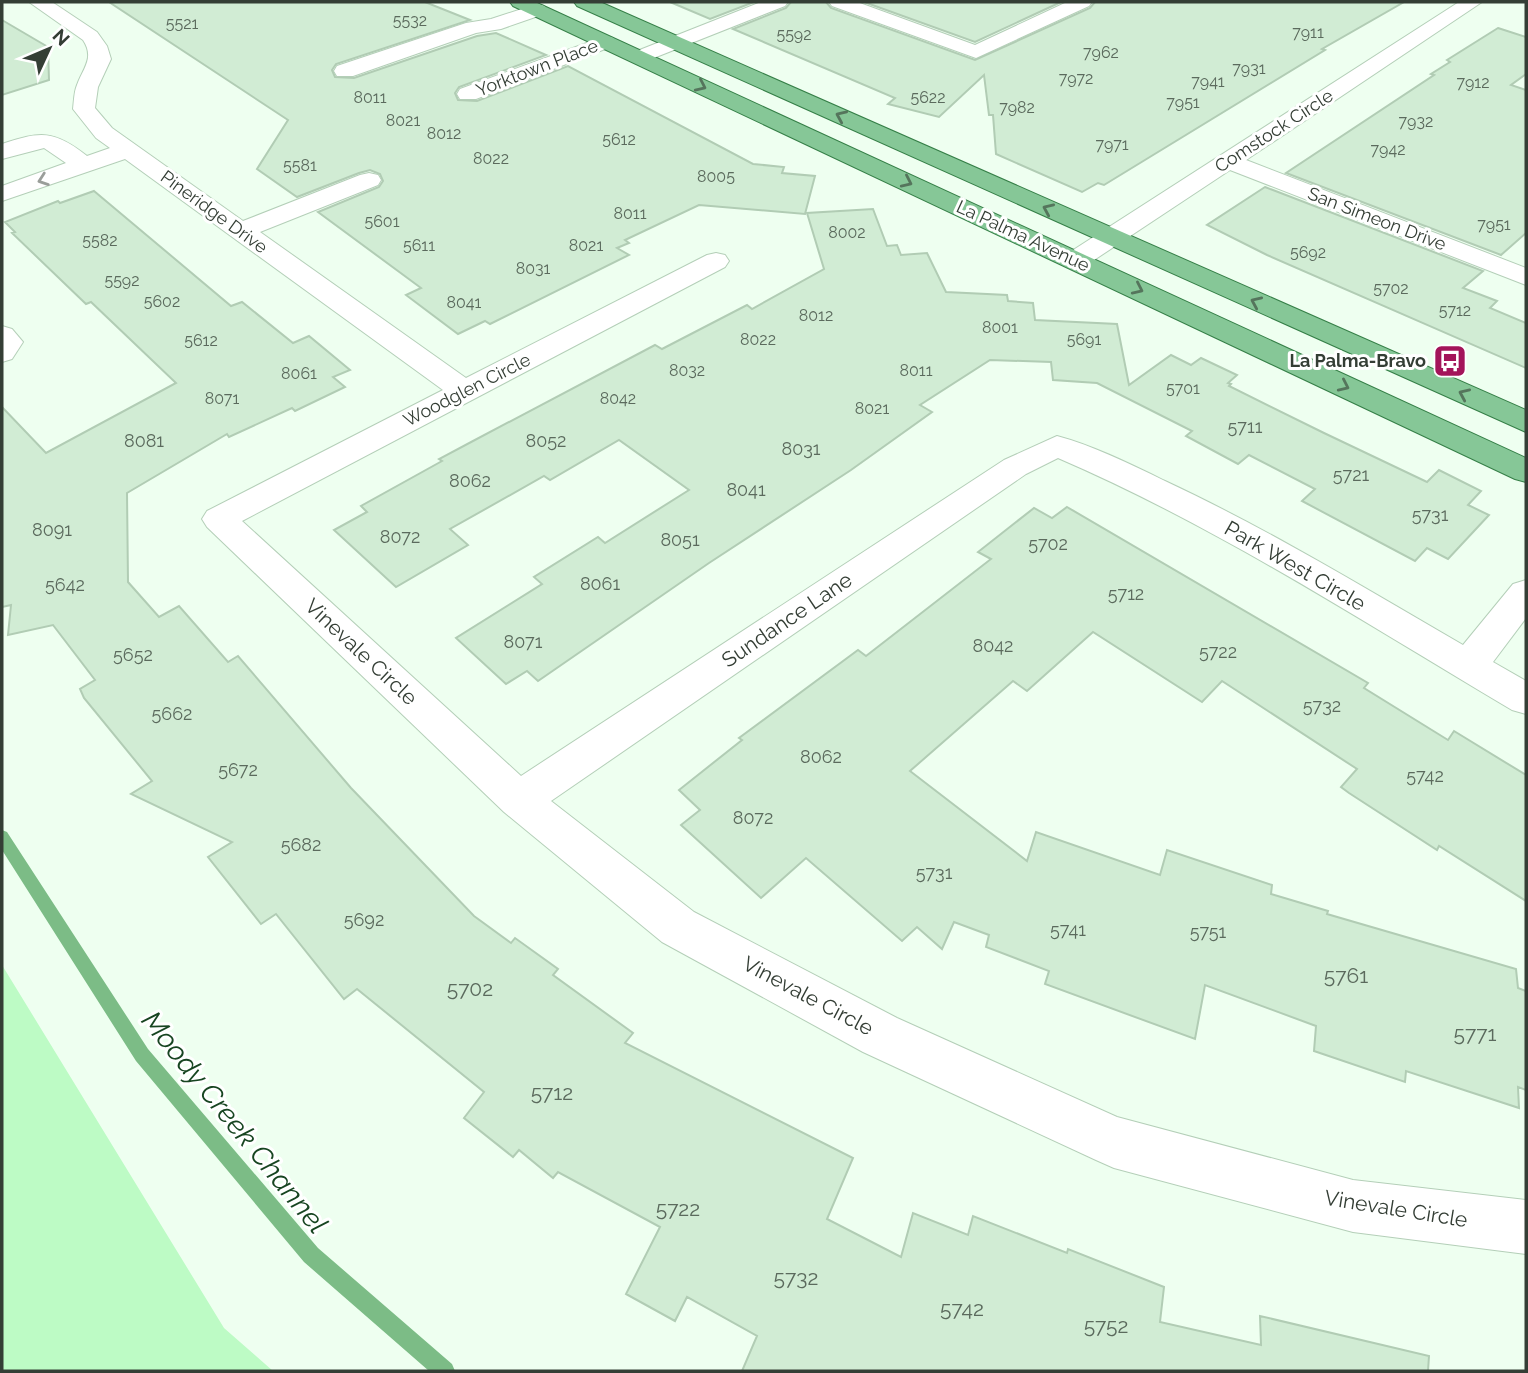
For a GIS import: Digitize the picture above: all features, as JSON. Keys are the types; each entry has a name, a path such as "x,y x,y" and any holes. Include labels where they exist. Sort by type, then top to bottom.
{"main road":[{"name":"La Palma Avenue","path":"584,2 1526,422"},
{"name":"La Palma Avenue","path":"528,6 1526,471"}],"street":[{"name":"Pineridge Drive","path":"39,2 90,36 97,46 100,59 87,87 84,109 104,133 464,391"},
{"path":"639,57 778,2"},
{"path":"839,2 976,52 1082,2"},
{"name":"Comstock Circle","path":"1076,260 1472,2"},
{"path":"345,71 473,27 494,25 528,6"},
{"name":"Yorktown Place","path":"468,94 606,42"},
{"path":"2,152 46,139 53,141 83,166"},
{"path":"2,194 128,150"},
{"name":"San Simeon Drive","path":"1228,161 1526,277"},
{"path":"240,231 369,180"},
{"name":"Woodglen Circle","path":"219,519 716,261"},
{"path":"2,335 9,342 2,353"},
{"name":"Park West Circle","path":"1057,446 1106,465 1185,502 1526,699"},
{"name":"Sundance Lane","path":"519,800 1015,467 1057,446"},
{"name":"Vinevale Circle","path":"219,519 519,800 678,927 880,1035 1114,1142 1353,1206 1526,1227"},
{"path":"1468,666 1526,593"}],"green space":[{"path":"2,965 224,1328 273,1371 2,1371"}],"building":[{"path":"109,2 425,2 470,20 336,64 332,70 335,77 354,78 477,36 496,33 546,55 459,87 455,93 458,100 477,101 568,66 753,164 784,167 782,173 815,176 805,214 699,205 625,240 629,243 617,248 629,255 490,324 485,321 458,334 406,295 421,288 318,212 379,187 383,181 380,174 370,170 359,173 297,197 257,169 288,120"},
{"path":"670,2 754,2 710,19"},
{"path":"791,2 826,2 831,8 975,60 1090,8 1095,2 1404,2 1322,49 1325,50 1104,185 1098,183 1082,192 996,154 993,115 989,115 984,75 939,117 888,104 895,98 733,29 786,8"},
{"path":"864,2 1061,2 975,42"},
{"path":"2,20 48,47 49,80 2,95"},
{"path":"1498,28 1526,37 1526,74 1511,85 1526,90 1526,233 1501,255 1286,173 1434,75 1431,74 1450,62 1447,60"},
{"path":"1265,187 1483,271 1463,288 1497,301 1490,308 1526,323 1526,368 1267,255 1207,225"},
{"path":"94,191 231,306 242,302 293,343 309,336 350,370 333,377 345,387 295,411 292,408 229,437 227,434 127,493 128,582 159,617 179,606 228,662 238,656 351,788 474,916 511,943 515,938 558,969 553,975 633,1033 625,1043 853,1158 827,1219 901,1257 913,1213 968,1235 973,1216 1067,1253 1068,1249 1164,1287 1160,1322 1261,1345 1260,1316 1429,1356 1428,1371 742,1371 757,1336 687,1297 675,1321 626,1294 660,1227 558,1172 553,1178 519,1150 513,1157 464,1118 484,1092 357,989 344,999 276,914 261,924 208,857 232,842 131,794 152,781 84,698 80,689 95,680 53,625 8,635 11,605 2,607 2,407 46,453 176,383 91,302 86,304 12,233 15,232 5,222 58,201 60,203"},
{"path":"873,209 887,246 897,245 901,255 927,253 946,292 1007,295 1008,301 1033,303 1035,320 1117,324 1129,385 1171,355 1191,365 1201,358 1237,375 1228,383 1231,384 1229,386 1427,482 1439,470 1481,491 1468,505 1489,515 1448,559 1427,548 1415,561 1302,501 1315,489 1249,455 1238,464 1186,436 1192,431 1097,383 1053,380 1051,362 990,360 920,405 932,412 851,470 709,563 538,681 527,671 506,684 456,638 542,584 534,577 598,537 605,543 689,490 619,440 550,480 544,476 450,529 468,545 396,587 334,530 367,512 361,506 442,461 439,459 655,345 662,349 747,305 752,309 824,269 807,213"},
{"path":"1067,507 1368,683 1364,688 1448,740 1454,731 1526,775 1526,901 1439,846 1437,850 1349,793 1341,787 1357,769 1222,681 1202,702 1093,632 1027,691 1013,681 910,771 1027,861 1036,832 1160,875 1167,850 1272,885 1271,894 1328,911 1327,914 1516,969 1518,988 1526,991 1526,1090 1518,1087 1519,1108 1406,1071 1405,1082 1314,1051 1316,1026 1205,985 1195,1039 1045,984 1049,971 986,947 989,935 954,922 942,949 917,927 902,941 806,858 761,898 681,825 700,810 679,790 742,740 739,738 858,650 866,656 991,559 978,552 1034,508 1052,518"}],"waterway":[{"name":"Moody Creek Channel","path":"2,837 142,1055 311,1255 445,1371"}],"place":[{"name":"La Palma-Bravo","path":"1450,361"}]}
